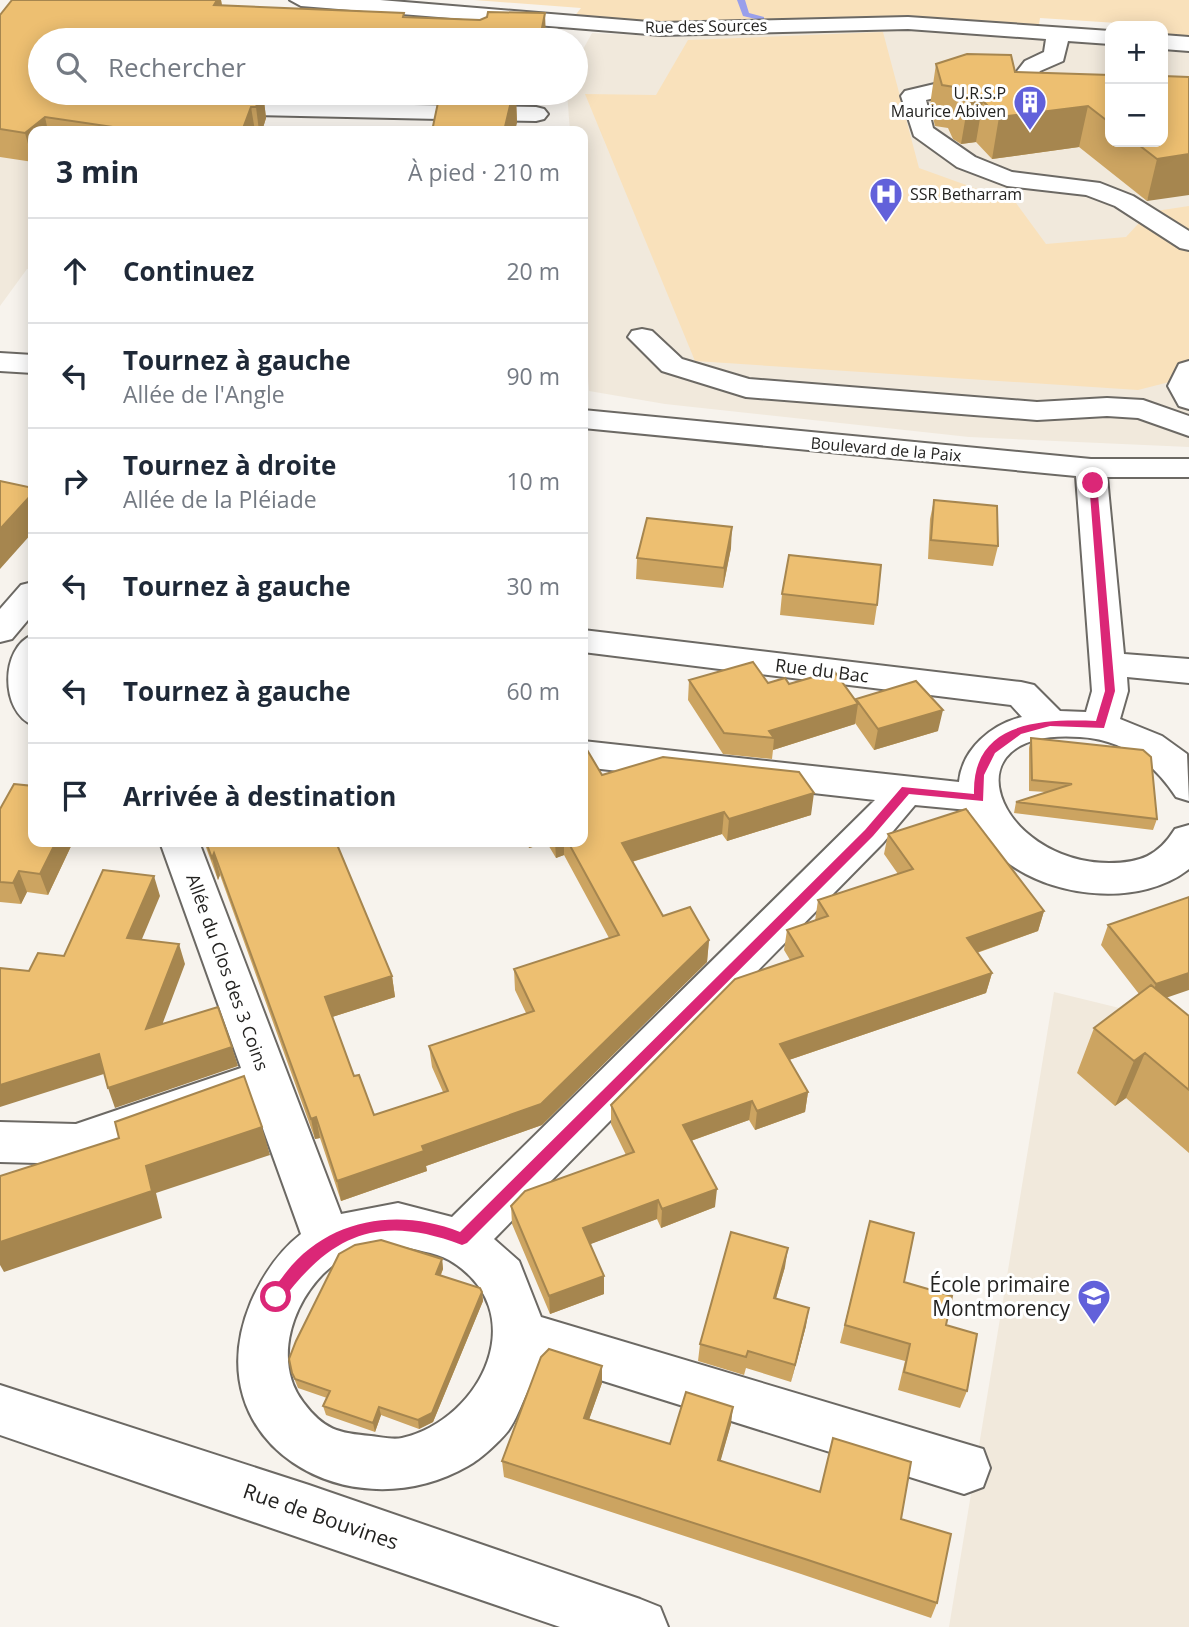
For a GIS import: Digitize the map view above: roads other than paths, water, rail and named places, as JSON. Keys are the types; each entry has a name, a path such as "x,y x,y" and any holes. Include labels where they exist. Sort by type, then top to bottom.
{"street":[{"name":"Rue des Sources","path":"302,0 661,29 908,23 1062,50 1105,38"},
{"path":"1168,42 1189,44"},
{"path":"1019,86 1025,70 1062,50"},
{"path":"1042,100 1030,99 1019,86 960,85 913,96 922,131 966,162 1007,178 1091,188 1124,201 1189,242"},
{"path":"209,109 342,121 537,114"},
{"path":"642,337 672,365 746,388 1037,411 1107,407 1143,409 1189,427"},
{"path":"0,362 28,364"},
{"path":"1189,370 1183,386 1189,400"},
{"name":"Boulevard de la Paix","path":"588,419 1091,468 1189,468"},
{"path":"1091,468 1110,691 1101,725"},
{"path":"0,631 28,599"},
{"name":"Rue du Bac","path":"588,642 1021,694 1050,723"},
{"path":"28,652 17,672 15,688 28,708"},
{"path":"1108,664 1189,671"},
{"path":"1187,848 1164,867 1140,876 1092,878 1041,864 1001,835 979,798 979,775 990,750 1018,731 1050,723 1101,725 1153,746 1185,776 1189,787"},
{"path":"588,755 979,798"},
{"path":"462,1239 869,833 906,790"},
{"name":"Allée du Clos des 3 Coins","path":"0,1142 76,1144 267,1078 182,847"},
{"path":"267,1078 328,1242"},
{"path":"398,1223 431,1227 462,1239 489,1259 509,1287 519,1320 518,1356 505,1392 483,1424 451,1448 413,1464 373,1467 334,1459 300,1439 276,1409 263,1373 263,1334 276,1297 299,1266 328,1242 364,1228 398,1223"},
{"path":"518,1356 544,1339 964,1468"},
{"name":"Rue de Bouvines","path":"0,1409 309,1512 640,1627"},
{"path":"309,1512 334,1459"}],"waterway":[{"path":"741,0 746,14 761,19"}],"place":[{"name":"U.R.S.P Maurice Abiven","path":"1030,132"},
{"name":"SSR Betharram","path":"886,224"},
{"name":"École primaire Montmorency","path":"1094,1326"}]}
